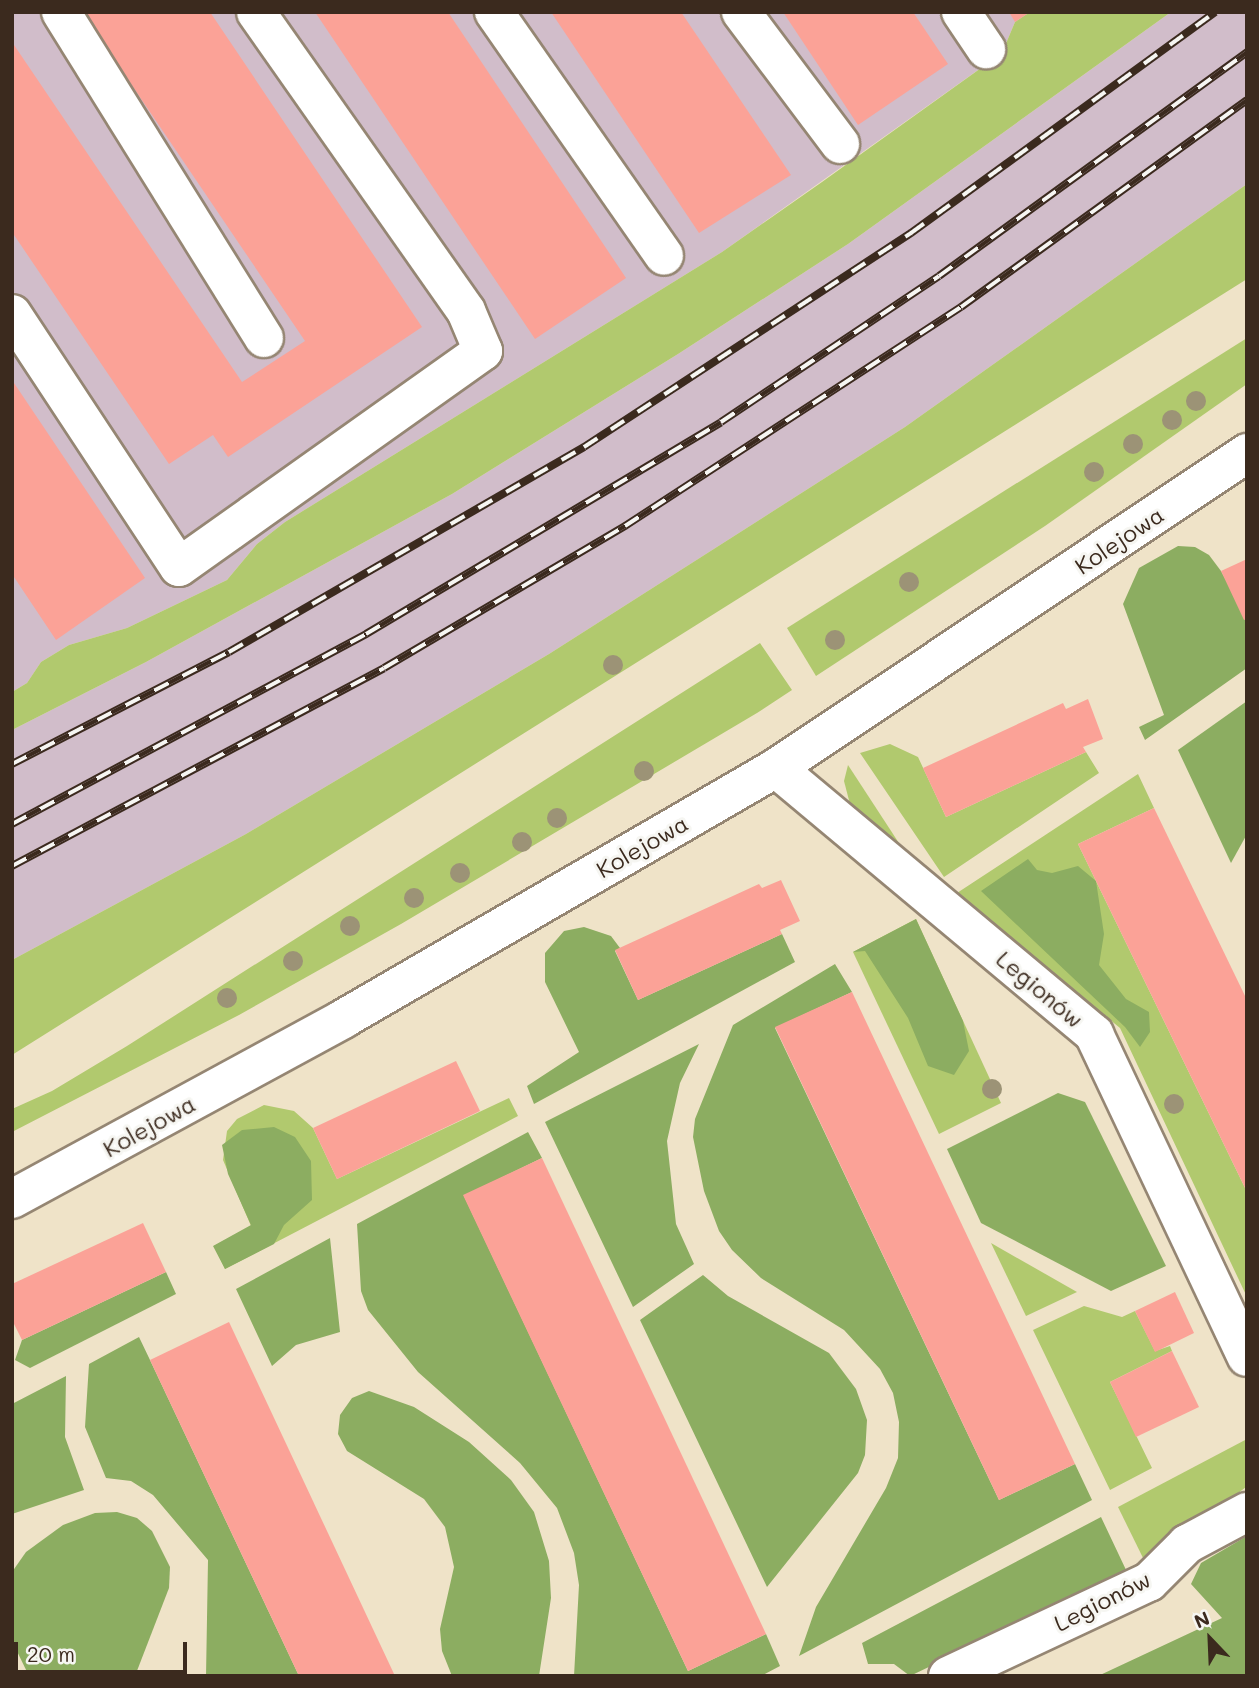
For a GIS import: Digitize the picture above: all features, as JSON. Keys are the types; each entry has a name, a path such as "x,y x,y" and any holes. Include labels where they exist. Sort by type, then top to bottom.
{"street":[{"path":"61,12 264,338"},
{"path":"12,314 179,567 483,351 466,311 256,12"},
{"path":"494,12 664,256"},
{"path":"741,12 840,144"},
{"path":"961,12 986,49"},
{"name":"Kolejowa","path":"12,1199 343,1020 776,768 1247,453"},
{"name":"Legionów","path":"776,768 1094,1034 1247,1357"},
{"name":"Legionów","path":"948,1676 1149,1582 1187,1544 1247,1511"}],"shaded area":[{"path":"12,12 1030,12 1015,22 1002,53 722,252 285,522 257,544 227,580 127,628 69,645 41,662 27,683 12,692"},
{"path":"1171,12 1247,12 1247,184 905,427 549,654 246,834 12,960 12,730 146,662 452,494 678,354 848,244"}],"green space":[{"path":"1030,12 1171,12 848,244 678,354 452,494 146,662 12,730 12,692 27,683 41,662 69,645 127,628 227,580 257,544 285,522 722,252 822,182 1002,53 1015,22"},
{"path":"1247,184 1247,279 12,1055 12,960 246,834 549,654 905,427"},
{"path":"1247,338 1247,384 1045,526 816,676 787,628"},
{"path":"1178,546 1195,547 1209,555 1221,571 1247,619 1247,668 1145,740 1139,727 1164,715 1123,604 1139,568"},
{"path":"760,643 792,690 757,713 401,924 239,1015 12,1132 12,1109 52,1091 127,1046"},
{"path":"1247,701 1247,834 1231,863 1178,750"},
{"path":"890,744 918,757 946,817 1086,752 1099,773 944,877 860,753"},
{"path":"848,765 925,883 851,808 844,781"},
{"path":"1138,774 1154,808 1078,844 1247,1192 1247,1297 1120,1028 957,893"},
{"path":"1028,859 1037,870 1052,873 1078,866 1096,881 1104,934 1099,965 1126,999 1149,1012 1150,1032 1140,1047 1125,1027 981,891"},
{"path":"916,919 1001,1103 939,1134 853,952"},
{"path":"916,919 963,1021 969,1051 954,1075 928,1066 908,1018 865,951 853,952"},
{"path":"584,927 611,936 620,948 615,951 638,1000 782,934 795,962 534,1104 527,1086 579,1052 545,982 545,953 564,931"},
{"path":"835,964 852,992 775,1028 999,1500 1075,1464 1092,1500 799,1656 816,1607 886,1488 898,1458 899,1422 893,1393 880,1369 844,1330 761,1278 732,1250 719,1231 704,1191 693,1137 695,1119 733,1025"},
{"path":"699,1044 680,1083 667,1141 676,1224 694,1264 633,1307 545,1122"},
{"path":"1058,1093 1085,1102 1166,1266 1111,1291 981,1223 947,1149"},
{"path":"509,1098 518,1116 225,1269 214,1246 251,1226 223,1160 227,1131 237,1119 264,1105 294,1111 313,1128 337,1179"},
{"path":"274,1127 295,1137 311,1161 312,1200 284,1225 274,1244 225,1269 213,1246 251,1225 228,1174 222,1145 242,1130"},
{"path":"528,1132 542,1158 464,1196 688,1671 766,1634 780,1666 761,1676 574,1676 579,1585 574,1553 557,1508 520,1463 418,1372 368,1310 361,1291 357,1224"},
{"path":"330,1238 340,1332 296,1345 272,1366 236,1289"},
{"path":"991,1243 1077,1292 1026,1316"},
{"path":"166,1272 176,1294 30,1368 15,1360 22,1340"},
{"path":"703,1275 728,1296 829,1353 856,1389 867,1420 865,1455 858,1473 767,1587 640,1320"},
{"path":"1084,1306 1122,1317 1135,1311 1155,1351 1170,1346 1172,1351 1110,1382 1152,1468 1110,1490 1033,1330"},
{"path":"139,1337 299,1676 206,1676 208,1560 153,1495 131,1481 106,1478 85,1427 89,1364"},
{"path":"66,1376 65,1437 84,1490 12,1514 12,1404"},
{"path":"369,1391 414,1407 469,1442 511,1480 534,1512 549,1561 551,1598 539,1676 452,1676 442,1651 440,1629 454,1567 445,1527 424,1499 347,1451 338,1434 340,1415 352,1398"},
{"path":"1247,1439 1246,1487 1146,1564 1118,1507"},
{"path":"117,1512 137,1518 152,1531 170,1567 169,1588 135,1676 29,1676 12,1641 12,1572 26,1552 63,1525 95,1513"},
{"path":"1101,1517 1127,1572 910,1676 894,1664 868,1664 862,1643"},
{"path":"1247,1536 1247,1676 1098,1676 1222,1618 1191,1584 1201,1563"}],"building":[{"path":"91,12 210,12 422,327 228,457 213,435 169,464 12,232 12,42 242,382 305,341 85,16"},
{"path":"315,12 448,12 626,278 535,339"},
{"path":"551,12 681,12 791,175 699,233"},
{"path":"783,12 913,12 948,64 858,125"},
{"path":"1009,12 1030,12 1015,22"},
{"path":"12,380 145,578 56,640 12,574"},
{"path":"1247,559 1247,619 1244,620 1221,571"},
{"path":"1088,699 1103,739 1083,747 1086,752 946,817 923,768 1063,703 1066,709"},
{"path":"1154,808 1247,1000 1247,1192 1078,844"},
{"path":"781,880 800,921 780,930 782,934 638,1000 615,950 759,884 762,888"},
{"path":"852,992 1075,1464 999,1500 775,1027"},
{"path":"456,1061 480,1111 337,1179 313,1128"},
{"path":"542,1158 766,1634 688,1671 463,1195"},
{"path":"143,1223 166,1272 22,1340 12,1320 12,1284"},
{"path":"1175,1292 1194,1333 1155,1352 1135,1311"},
{"path":"229,1322 395,1676 299,1676 150,1360"},
{"path":"1172,1351 1199,1407 1136,1437 1110,1382"}],"railway":[{"path":"12,764 229,652 584,447 911,233 1215,12"},
{"path":"12,824 366,634 721,422 939,276 1247,52"},
{"path":"12,866 384,668 625,526 961,307 1247,100"}]}
